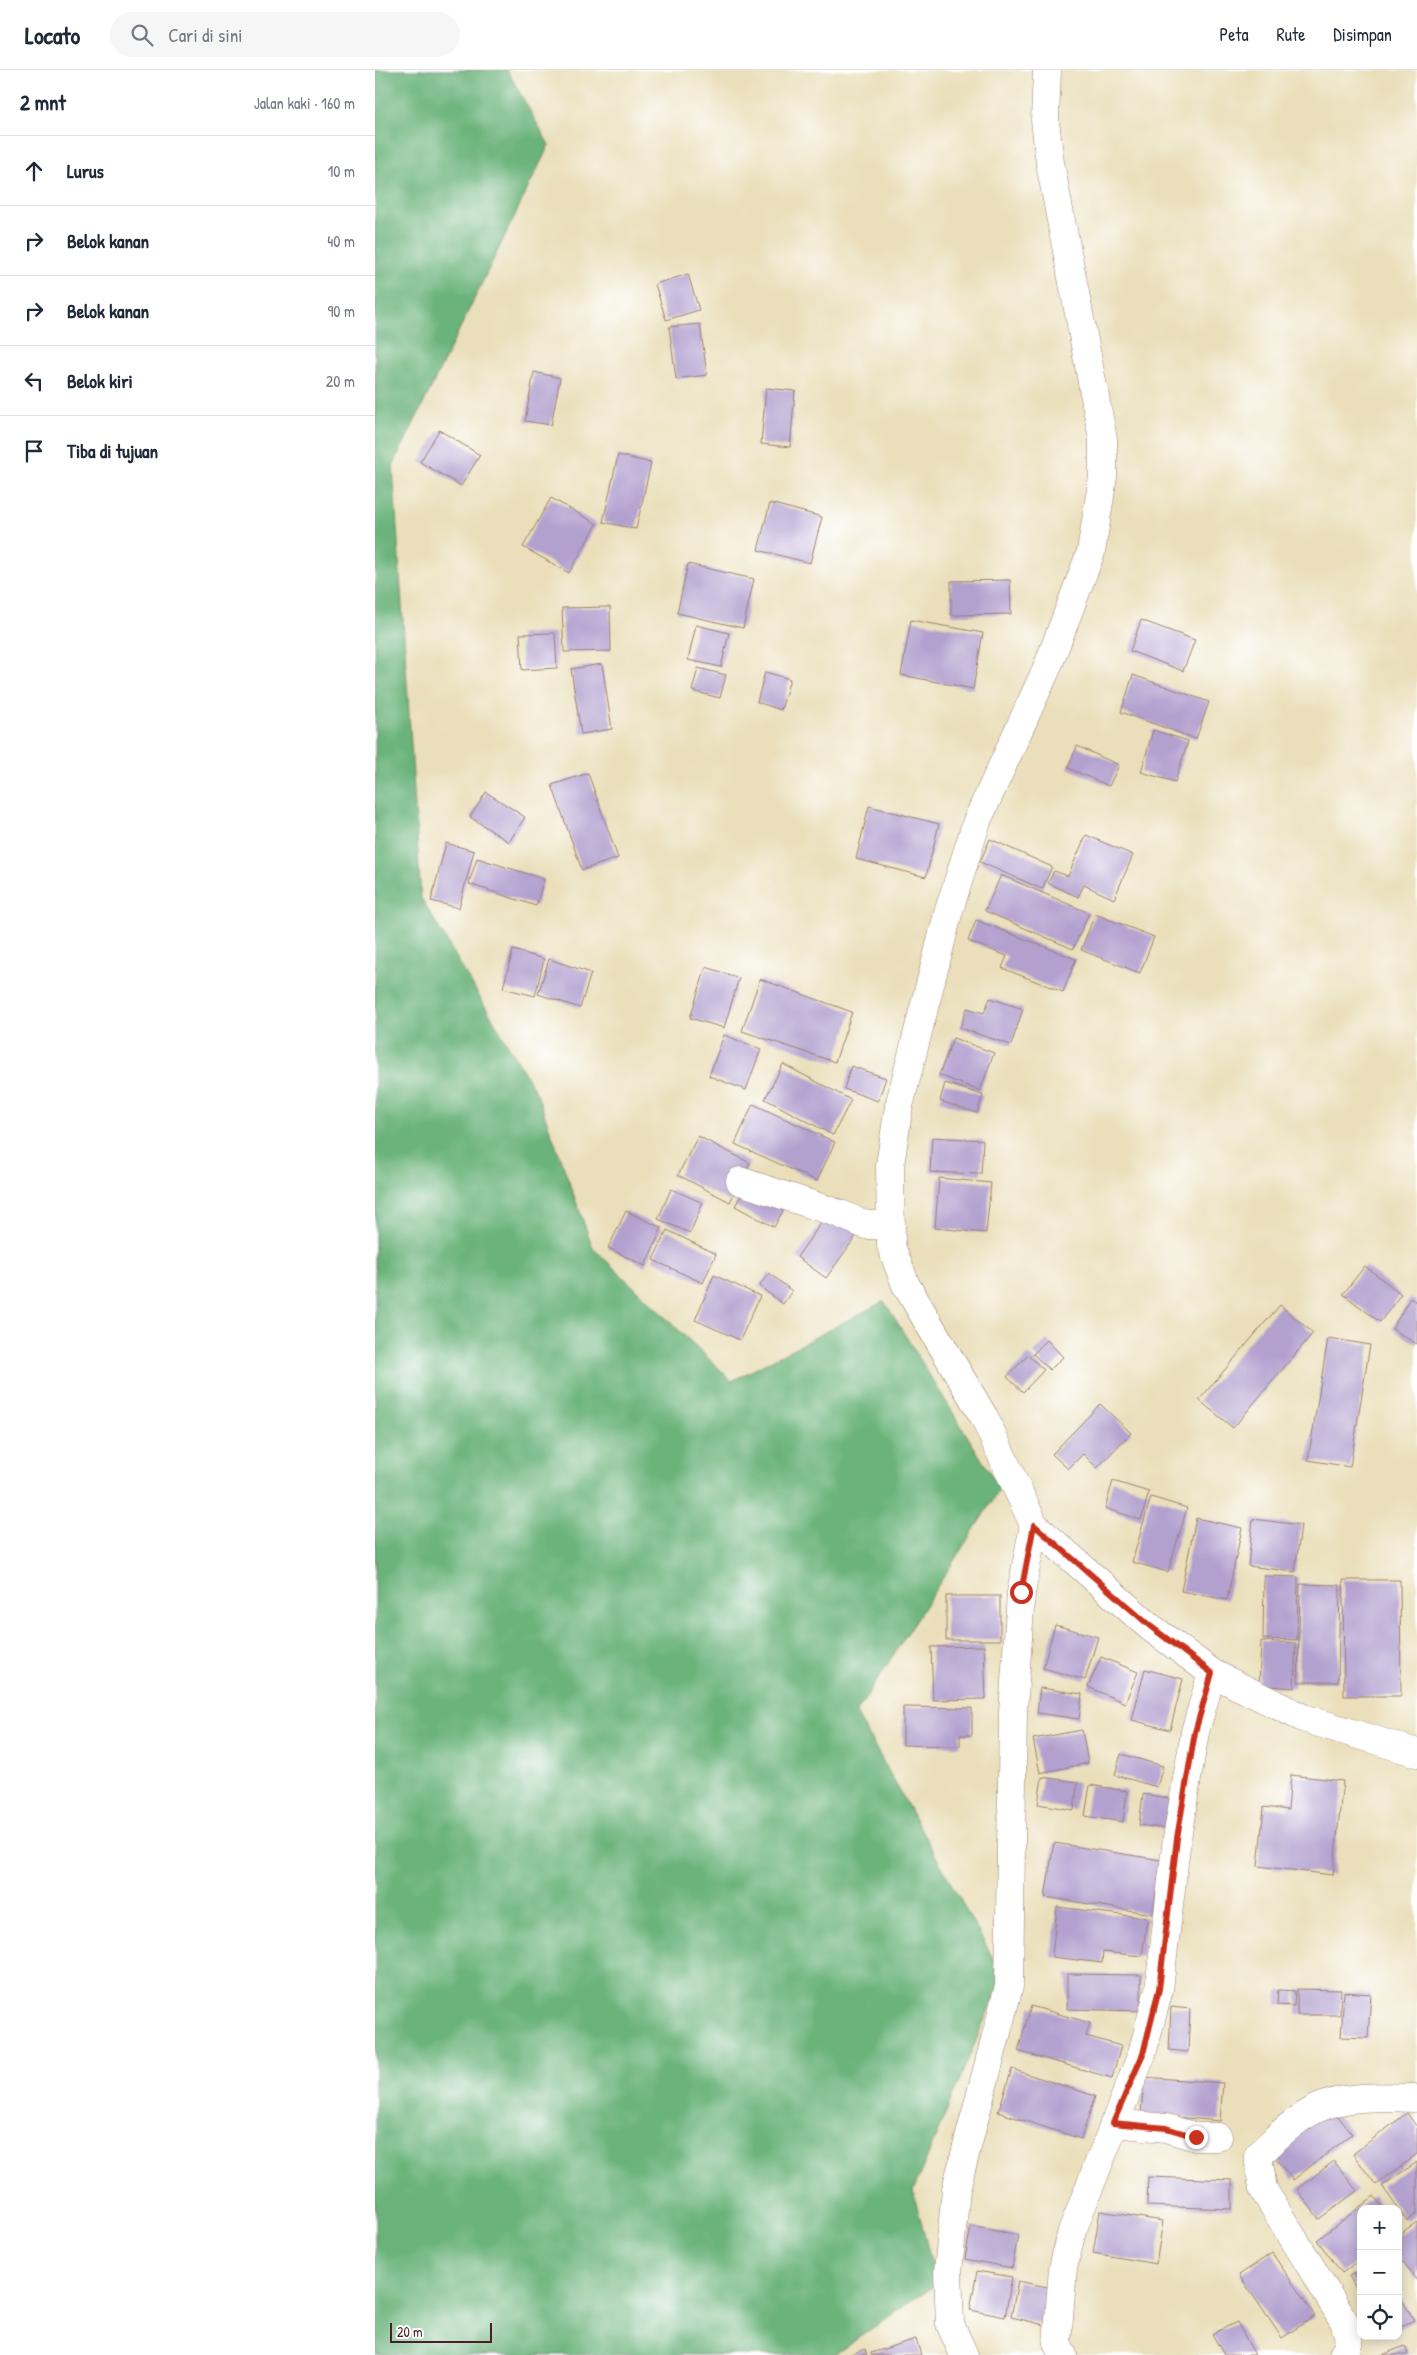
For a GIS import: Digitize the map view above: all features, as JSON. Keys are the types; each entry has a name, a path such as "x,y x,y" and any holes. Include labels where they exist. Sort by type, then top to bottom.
{"street":[{"path":"1047,70 1045,120 1050,164 1103,439 1103,477 1091,552 1047,668 977,821 949,910 899,1106 890,1166 891,1246 905,1285 984,1418 1034,1525 1150,1626 1212,1673 1303,1718 1417,1753"},
{"path":"741,1180 840,1214 866,1225 891,1225"},
{"path":"964,2355 950,2324 949,2263 955,2189 1009,1986 1013,1712 1021,1592 1034,1525"},
{"path":"1063,2355 1057,2343 1063,2268 1072,2231 1113,2123 1143,2054 1159,1989 1177,1838 1195,1732 1212,1673"},
{"path":"1343,2355 1348,2347 1349,2337 1344,2321 1263,2189 1258,2156 1282,2131 1310,2112 1341,2099 1416,2093"},
{"path":"1113,2123 1166,2128 1196,2137 1218,2137"}],"green space":[{"path":"375,70 507,70 549,145 393,466 421,898 537,1094 593,1248 732,1381 884,1301 1000,1489 856,1713 1003,1976 913,2191 937,2283 834,2355 375,2355"}],"building":[{"path":"688,274 699,310 666,320 655,284"},
{"path":"700,324 707,375 676,379 669,327"},
{"path":"534,372 560,378 551,425 525,421"},
{"path":"766,388 795,391 790,447 761,444"},
{"path":"439,430 480,455 461,486 420,462"},
{"path":"618,455 651,463 636,529 603,522"},
{"path":"551,498 597,524 569,573 523,547"},
{"path":"770,503 822,517 810,563 758,550"},
{"path":"688,564 754,579 743,628 677,613"},
{"path":"1010,580 1011,614 951,615 951,581"},
{"path":"610,607 611,651 564,652 562,608"},
{"path":"911,620 983,633 973,689 901,675"},
{"path":"1141,620 1195,640 1183,671 1130,651"},
{"path":"696,625 729,633 721,667 688,660"},
{"path":"555,633 557,668 522,670 520,634"},
{"path":"602,664 612,729 581,734 571,669"},
{"path":"698,668 726,675 720,698 692,691"},
{"path":"765,672 790,679 781,710 757,702"},
{"path":"1133,675 1209,702 1196,739 1121,712"},
{"path":"1153,730 1188,741 1175,782 1141,772"},
{"path":"1077,746 1119,765 1109,786 1068,768"},
{"path":"588,773 618,858 582,870 552,785"},
{"path":"486,792 525,817 509,842 470,817"},
{"path":"869,806 939,824 926,877 856,859"},
{"path":"1086,835 1133,855 1114,899 1084,885 1078,897 1048,883 1054,871 1068,876"},
{"path":"990,839 1052,867 1042,889 980,862"},
{"path":"446,843 474,851 459,908 431,901"},
{"path":"477,858 544,879 536,906 469,884"},
{"path":"1001,875 1089,913 1073,949 985,911"},
{"path":"1095,914 1154,937 1140,973 1081,950"},
{"path":"976,920 1076,959 1063,992 1002,968 1007,956 968,941"},
{"path":"513,950 544,959 535,996 503,988"},
{"path":"549,959 591,973 580,1008 538,994"},
{"path":"706,967 739,978 724,1028 690,1018"},
{"path":"760,979 852,1012 835,1062 742,1031"},
{"path":"990,998 1023,1009 1011,1045 960,1028 967,1008 984,1013"},
{"path":"724,1035 761,1049 746,1090 709,1076"},
{"path":"953,1038 994,1053 980,1091 939,1075"},
{"path":"783,1064 851,1100 833,1135 765,1099"},
{"path":"851,1066 886,1078 878,1101 844,1089"},
{"path":"945,1083 983,1095 977,1113 940,1101"},
{"path":"753,1104 835,1142 817,1181 735,1144"},
{"path":"698,1136 750,1163 730,1202 678,1175"},
{"path":"932,1137 983,1140 981,1174 930,1172"},
{"path":"752,1175 791,1196 774,1227 735,1206"},
{"path":"939,1178 991,1183 986,1233 935,1228"},
{"path":"671,1189 703,1203 690,1233 658,1219"},
{"path":"838,1199 867,1221 826,1278 797,1257"},
{"path":"626,1211 662,1228 645,1266 608,1248"},
{"path":"667,1230 716,1254 703,1283 653,1260"},
{"path":"1365,1266 1401,1294 1380,1322 1343,1294"},
{"path":"769,1273 792,1291 783,1304 759,1286"},
{"path":"714,1275 760,1296 740,1340 695,1320"},
{"path":"1410,1298 1417,1302 1417,1344 1392,1329"},
{"path":"1280,1305 1313,1333 1233,1428 1199,1400"},
{"path":"1328,1338 1370,1345 1350,1467 1308,1460"},
{"path":"1047,1340 1063,1357 1050,1370 1033,1354"},
{"path":"1028,1355 1044,1370 1023,1392 1007,1377"},
{"path":"1100,1404 1131,1433 1097,1468 1083,1454 1068,1469 1052,1454"},
{"path":"1113,1481 1149,1492 1141,1520 1105,1508"},
{"path":"1151,1497 1187,1508 1168,1572 1132,1562"},
{"path":"1196,1518 1242,1528 1227,1600 1181,1591"},
{"path":"1253,1519 1301,1525 1295,1572 1248,1566"},
{"path":"1264,1576 1298,1577 1297,1640 1263,1639"},
{"path":"1343,1580 1400,1580 1401,1696 1344,1696"},
{"path":"1300,1584 1340,1585 1338,1682 1298,1682"},
{"path":"946,1596 1000,1596 1000,1640 946,1640"},
{"path":"1055,1625 1098,1637 1085,1680 1043,1668"},
{"path":"1261,1641 1296,1643 1294,1688 1259,1685"},
{"path":"984,1646 986,1699 933,1700 931,1647"},
{"path":"1101,1657 1138,1672 1125,1703 1088,1687"},
{"path":"1145,1669 1183,1679 1170,1730 1132,1720"},
{"path":"1040,1688 1082,1694 1079,1719 1037,1713"},
{"path":"903,1707 972,1708 972,1735 960,1735 960,1746 903,1745"},
{"path":"1082,1730 1088,1763 1040,1773 1033,1739"},
{"path":"1121,1754 1163,1766 1157,1787 1115,1775"},
{"path":"1291,1775 1343,1781 1333,1875 1258,1866 1264,1807 1288,1810"},
{"path":"1042,1777 1078,1782 1074,1810 1038,1804"},
{"path":"1090,1785 1127,1791 1123,1822 1085,1816"},
{"path":"1143,1794 1173,1799 1168,1829 1139,1825"},
{"path":"1054,1843 1161,1860 1153,1914 1045,1897"},
{"path":"1057,1907 1147,1918 1142,1956 1103,1952 1102,1963 1052,1957"},
{"path":"1067,1974 1141,1975 1141,2011 1067,2009"},
{"path":"1297,1989 1341,1990 1340,2015 1297,2015"},
{"path":"1278,1990 1295,1991 1294,2006 1277,2005"},
{"path":"1344,1992 1371,1994 1368,2038 1341,2037"},
{"path":"1031,2006 1090,2023 1086,2036 1121,2046 1112,2078 1018,2051"},
{"path":"1171,2007 1190,2009 1188,2052 1169,2050"},
{"path":"1012,2069 1095,2096 1081,2139 998,2112"},
{"path":"1144,2077 1223,2083 1220,2121 1141,2114"},
{"path":"1331,2107 1352,2134 1293,2180 1272,2154"},
{"path":"1407,2113 1417,2127 1417,2154 1376,2185 1353,2154"},
{"path":"1334,2161 1357,2191 1319,2219 1297,2189"},
{"path":"1417,2162 1417,2214 1407,2221 1402,2214 1402,2205 1396,2205 1382,2186"},
{"path":"1148,2177 1232,2180 1232,2209 1147,2206"},
{"path":"1374,2196 1381,2205 1362,2205"},
{"path":"1357,2209 1357,2262 1342,2273 1317,2240"},
{"path":"1100,2211 1163,2221 1156,2264 1093,2253"},
{"path":"1417,2222 1417,2281 1402,2260 1402,2232"},
{"path":"971,2226 1018,2235 1012,2268 965,2259"},
{"path":"1272,2253 1315,2316 1282,2338 1239,2275"},
{"path":"977,2271 1012,2277 1005,2317 970,2310"},
{"path":"1357,2272 1357,2290 1349,2276"},
{"path":"1018,2281 1057,2289 1049,2326 1011,2317"},
{"path":"1402,2300 1414,2320 1402,2327"},
{"path":"1237,2322 1255,2355 1224,2355 1212,2334"},
{"path":"916,2339 921,2355 871,2355 871,2353"},
{"path":"1405,2346 1408,2355 1382,2355"},
{"path":"865,2349 867,2355 848,2355"}],"route":[{"path":"1021,1592 1034,1525 1150,1626 1212,1673 1195,1732 1177,1838 1159,1989 1143,2054 1113,2123 1166,2128 1196,2137"}]}
